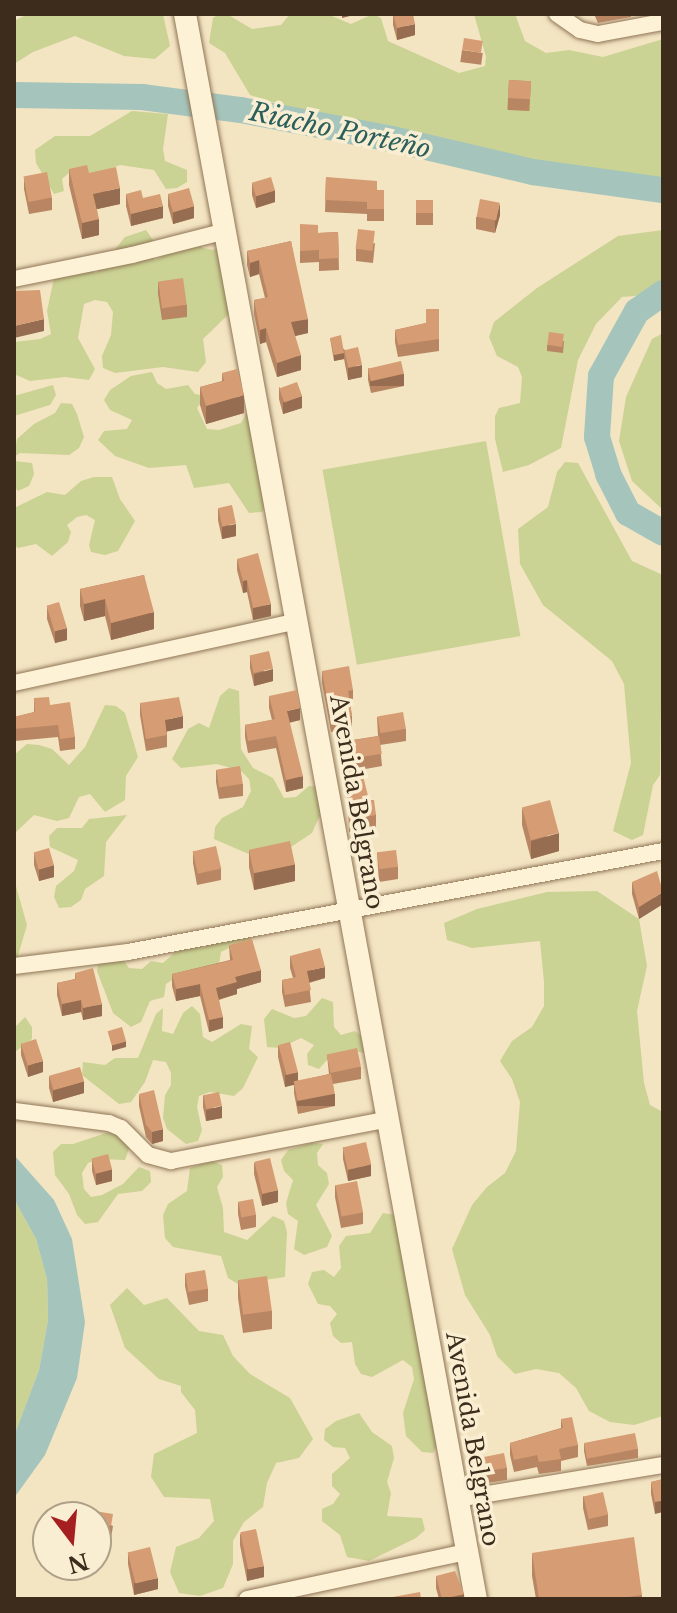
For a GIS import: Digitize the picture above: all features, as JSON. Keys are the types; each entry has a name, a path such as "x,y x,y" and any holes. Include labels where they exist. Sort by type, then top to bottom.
{"street":[{"name":"Avenida Belgrano","path":"185,14 476,1599"},
{"path":"557,14 580,30 598,34 663,22"},
{"path":"14,279 132,255 226,231"},
{"path":"14,683 298,621"},
{"path":"14,966 128,952 663,851"},
{"path":"15,1111 109,1123 128,1134 148,1155 171,1161 389,1119"},
{"path":"457,1499 663,1465"},
{"path":"247,1599 467,1552"}],"green space":[{"path":"28,14 163,14 170,46 155,59 124,56 75,36 33,52 14,64 14,21"},
{"path":"227,14 252,29 281,25 290,14 327,14 351,24 373,14 381,18 388,41 459,73 485,66 486,57 474,14 515,14 525,41 546,53 569,50 603,57 663,39 663,179 606,176 455,145 390,126 316,116 250,95 225,53 209,43 213,18"},
{"path":"132,111 168,114 163,149 165,161 187,170 187,182 177,188 166,189 154,170 120,165 110,169 103,178 70,172 62,179 64,191 54,194 36,163 35,150 55,136 90,136"},
{"path":"146,230 153,240 148,251 155,260 195,239 203,248 214,250 222,242 233,244 241,252 244,263 233,285 235,308 203,339 206,362 198,372 163,367 115,373 103,368 102,356 111,335 113,312 107,302 95,300 84,304 78,338 95,369 89,380 65,377 30,381 14,374 14,342 40,339 51,334 47,311 54,278 86,267 96,273 125,237"},
{"path":"663,230 663,285 647,295 622,297 596,324 578,360 561,448 529,465 503,472 495,439 495,416 499,408 520,403 522,377 518,367 497,356 489,337 494,322 537,288 618,236"},
{"path":"663,333 663,510 632,481 619,441 626,397 652,339"},
{"path":"152,372 157,383 166,389 188,385 195,394 206,396 197,408 207,429 219,430 241,423 252,404 269,503 262,512 249,513 229,483 194,488 186,465 149,468 115,456 98,440 104,431 127,429 132,420 110,410 104,400 110,390 131,376"},
{"path":"53,385 56,395 50,405 14,416 14,396"},
{"path":"61,403 72,404 77,414 84,437 79,448 69,455 20,453 14,457 17,439 34,424 55,413"},
{"path":"486,441 520,636 357,665 323,470"},
{"path":"14,461 32,463 34,474 29,486 18,491 14,487"},
{"path":"565,462 578,463 632,561 663,575 660,775 653,785 643,835 632,840 613,831 631,763 624,684 612,661 543,605 520,564 518,529 548,507 557,472"},
{"path":"112,477 120,499 135,521 118,551 105,555 91,552 89,545 95,520 86,515 77,517 67,525 71,532 68,542 52,556 36,544 18,548 14,545 14,508 47,492 65,495 81,481"},
{"path":"229,688 239,691 241,749 253,768 273,778 284,798 296,797 309,786 321,787 322,811 312,833 282,853 258,858 214,839 215,827 222,818 243,807 251,791 249,779 241,771 217,764 181,768 172,759 188,729 199,723 209,728 220,696"},
{"path":"105,705 116,706 125,713 138,757 126,776 125,800 105,812 90,794 79,797 69,818 57,821 34,815 14,834 14,755 27,744 39,745 52,749 69,765 85,747"},
{"path":"127,815 106,842 104,876 85,889 81,900 71,907 59,908 54,897 56,886 74,871 78,860 50,847 49,836 57,828 82,828 89,819"},
{"path":"14,879 27,925 17,959 14,958"},
{"path":"597,891 639,919 647,966 637,1011 644,1083 650,1105 663,1112 663,1416 634,1425 610,1422 589,1411 576,1388 559,1373 536,1369 515,1374 497,1356 490,1335 465,1295 452,1249 472,1205 487,1187 505,1173 516,1151 520,1102 512,1079 500,1061 512,1041 532,1027 544,1006 544,982 540,941 472,948 447,940 444,923 477,909 547,892"},
{"path":"249,934 253,944 231,947 221,952 219,964 175,978 166,984 164,997 150,1001 141,1022 131,1027 113,1013 97,971 99,959 122,958 129,968 142,969 151,961 163,963 180,948 193,945 204,948 213,939"},
{"path":"322,998 333,1002 334,1027 341,1035 355,1031 365,1039 370,1054 347,1050 327,1060 319,1069 308,1065 307,1054 314,1045 301,1038 280,1048 267,1047 264,1019 272,1009 294,1018 306,1016"},
{"path":"192,1006 200,1014 203,1037 212,1042 241,1024 252,1026 249,1049 258,1057 243,1088 234,1096 210,1092 199,1096 197,1107 202,1130 198,1141 186,1144 167,1129 163,1118 165,1095 171,1085 171,1073 166,1062 153,1060 145,1082 131,1102 119,1104 82,1075 83,1062 105,1065 115,1058 138,1058 156,1014 163,1008 162,1031 173,1034 183,1013"},
{"path":"25,1017 32,1027 32,1039 15,1052 14,1070 14,1028"},
{"path":"106,1133 117,1133 127,1138 129,1149 125,1160 100,1159 88,1163 82,1173 84,1189 91,1197 123,1184 139,1167 150,1171 151,1182 142,1191 118,1194 98,1222 85,1224 55,1175 53,1152 61,1144 73,1144"},
{"path":"311,1143 323,1144 317,1153 318,1165 327,1173 329,1184 316,1205 332,1236 327,1247 304,1255 294,1249 298,1221 288,1214 286,1203 293,1180 284,1171 281,1160 288,1150"},
{"path":"211,1161 222,1165 223,1177 217,1187 223,1208 224,1232 247,1240 273,1216 284,1221 287,1232 285,1277 238,1284 228,1278 221,1256 173,1247 165,1238 163,1215 168,1204 187,1191 190,1168"},
{"path":"14,1199 36,1239 47,1279 48,1320 39,1370 14,1436"},
{"path":"383,1213 395,1215 439,1442 433,1453 422,1452 406,1436 403,1413 414,1379 412,1367 403,1360 372,1377 361,1374 355,1364 352,1342 341,1343 333,1336 330,1323 337,1314 330,1306 318,1304 308,1284 312,1272 324,1270 334,1277 341,1268 339,1246 346,1236 370,1233"},
{"path":"127,1288 144,1305 167,1298 199,1331 223,1335 233,1356 250,1374 290,1398 313,1439 299,1458 276,1463 267,1483 263,1507 244,1522 233,1541 233,1564 223,1588 200,1596 179,1593 170,1572 176,1547 199,1538 214,1521 210,1499 164,1497 151,1477 154,1454 197,1433 195,1410 181,1392 181,1386 159,1379 125,1348 110,1305"},
{"path":"359,1413 372,1432 392,1446 394,1458 387,1482 391,1493 387,1516 422,1518 425,1530 416,1538 369,1561 347,1557 340,1535 322,1521 322,1509 333,1504 340,1494 332,1486 332,1474 350,1458 345,1448 333,1447 324,1440 325,1429 336,1421"}],"water":[{"path":"14,1155 54,1200 72,1239 85,1322 77,1378 45,1455 14,1498 14,1436 39,1370 48,1320 47,1279 36,1239 14,1199"}],"building":[{"path":"393,14 413,14 415,24 397,28"},
{"path":"464,38 483,41 481,53 462,50"},
{"path":"509,80 531,81 530,99 508,98"},
{"path":"87,165 89,173 116,167 120,188 93,194 99,219 82,223 69,169"},
{"path":"47,172 52,198 28,202 23,177"},
{"path":"271,177 275,190 256,196 252,183"},
{"path":"326,177 377,181 377,190 384,190 384,209 367,209 367,202 325,200"},
{"path":"189,188 194,206 173,212 168,194"},
{"path":"141,190 143,198 160,194 163,206 131,214 126,194"},
{"path":"480,199 500,203 496,220 477,217"},
{"path":"416,200 433,200 433,213 416,213"},
{"path":"300,224 318,225 318,233 338,232 339,258 319,259 319,250 300,251"},
{"path":"358,229 375,231 372,251 356,249"},
{"path":"291,241 308,319 291,322 301,355 277,363 266,328 260,330 254,300 268,297 259,260 250,263 247,251"},
{"path":"183,278 187,305 162,308 158,281"},
{"path":"40,290 44,319 14,326 14,291"},
{"path":"426,309 439,309 439,339 398,345 395,330 426,323"},
{"path":"549,332 564,334 562,347 547,345"},
{"path":"341,335 344,353 334,355 330,338"},
{"path":"358,347 362,365 348,368 344,350"},
{"path":"401,361 404,374 371,381 368,369"},
{"path":"237,369 244,395 206,406 200,387 224,381 222,373"},
{"path":"297,382 302,396 284,403 279,388"},
{"path":"232,505 236,524 222,526 218,508"},
{"path":"258,553 271,604 253,608 247,580 243,581 237,559"},
{"path":"144,575 154,612 111,623 105,599 84,604 80,589"},
{"path":"59,602 67,628 54,632 47,606"},
{"path":"269,651 273,669 254,673 250,655"},
{"path":"349,666 353,690 348,691 352,716 331,720 322,671"},
{"path":"297,690 300,708 287,711 303,776 286,780 276,736 248,741 245,725 275,719 269,696"},
{"path":"49,697 50,705 70,702 75,737 60,739 58,725 14,729 14,717 35,712 34,698"},
{"path":"179,697 183,716 165,720 167,735 146,739 140,703"},
{"path":"403,712 406,729 380,733 377,717"},
{"path":"379,736 382,754 349,759 346,741"},
{"path":"240,766 243,784 219,788 216,770"},
{"path":"363,776 369,800 374,800 376,815 349,820 347,779"},
{"path":"550,800 559,833 531,840 522,808"},
{"path":"290,841 295,864 254,873 249,850"},
{"path":"216,846 221,868 198,874 193,851"},
{"path":"49,848 54,865 39,870 34,852"},
{"path":"396,850 398,867 379,869 377,852"},
{"path":"657,871 663,892 639,907 632,882"},
{"path":"252,939 261,970 235,977 237,982 216,988 223,1017 209,1020 200,984 176,989 172,974 233,960 229,945"},
{"path":"320,948 325,967 307,971 311,990 285,995 282,980 296,977 290,956"},
{"path":"93,968 102,1004 83,1008 81,1000 62,1004 57,983 76,979 75,973"},
{"path":"122,1027 126,1041 112,1046 108,1031"},
{"path":"36,1039 43,1061 28,1066 21,1044"},
{"path":"290,1042 298,1072 286,1075 278,1045"},
{"path":"357,1048 361,1067 331,1073 327,1054"},
{"path":"80,1067 84,1081 53,1090 49,1076"},
{"path":"331,1074 335,1094 298,1101 294,1081"},
{"path":"154,1090 163,1129 152,1132 146,1125 139,1094"},
{"path":"219,1092 222,1106 206,1109 203,1095"},
{"path":"366,1142 371,1164 348,1170 343,1147"},
{"path":"108,1154 112,1169 96,1174 92,1158"},
{"path":"270,1158 278,1190 262,1194 254,1162"},
{"path":"357,1181 363,1212 342,1217 335,1185"},
{"path":"253,1199 256,1215 241,1218 238,1202"},
{"path":"205,1270 208,1289 188,1292 185,1273"},
{"path":"267,1276 272,1311 243,1315 238,1280"},
{"path":"572,1417 578,1445 559,1449 561,1459 539,1462 537,1455 514,1460 510,1443 563,1428 561,1419"},
{"path":"635,1433 638,1449 587,1459 584,1443"},
{"path":"504,1453 507,1468 480,1472 479,1467 485,1465 484,1457"},
{"path":"663,1479 663,1500 655,1502 651,1482"},
{"path":"603,1492 608,1514 589,1519 584,1496"},
{"path":"256,1529 264,1566 248,1569 240,1532"},
{"path":"634,1537 642,1595 613,1599 539,1599 532,1553"},
{"path":"150,1547 158,1578 135,1584 128,1553"},
{"path":"455,1571 464,1594 442,1599 436,1576"},
{"path":"420,1592 421,1599 382,1599"}],"waterway":[{"name":"Riacho Porteño","path":"14,95 142,97 241,110 392,139 533,172 663,190"},
{"name":"Riacho Porteño","path":"663,293 637,311 601,376 597,437 608,474 628,513 663,533"}]}
